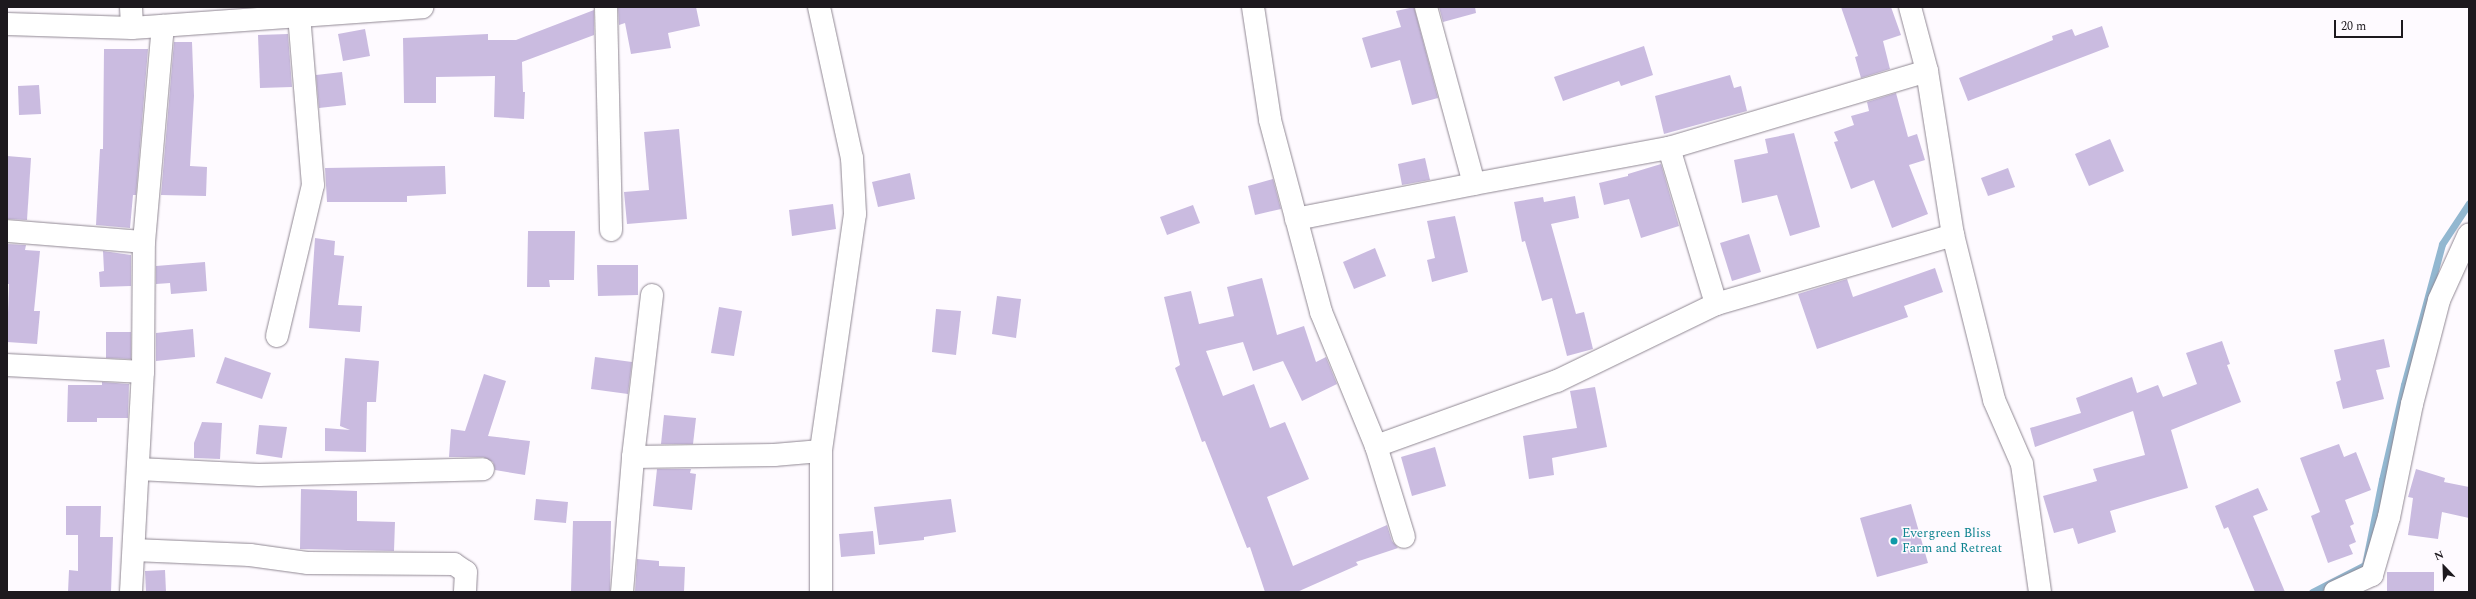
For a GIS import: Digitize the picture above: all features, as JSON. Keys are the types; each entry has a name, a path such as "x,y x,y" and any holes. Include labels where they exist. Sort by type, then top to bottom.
{"street":[{"path":"7,24 132,18 163,26 422,7"},
{"path":"606,7 611,230"},
{"path":"819,7 852,158 855,214 821,451 821,592"},
{"path":"1253,7 1270,120 1321,312 1376,446 1404,537"},
{"path":"1426,7 1474,184"},
{"path":"1910,7 1927,71 1953,235 1994,400 2022,464 2040,592"},
{"path":"277,336 313,185 300,16"},
{"path":"131,592 143,372 144,242 163,26"},
{"path":"1296,219 1669,148 1927,71"},
{"path":"1669,148 1716,304"},
{"path":"7,231 144,242"},
{"path":"2335,592 2372,575 2389,517 2412,404 2439,300 2469,234"},
{"path":"1376,446 1557,381 1716,304 1953,235"},
{"path":"622,592 632,457 652,295"},
{"path":"7,365 143,372"},
{"path":"632,457 774,455 821,451"},
{"path":"138,469 259,475 483,469"},
{"path":"134,550 250,555 308,563 454,564 466,572 465,592"}],"building":[{"path":"618,7 696,7 700,26 668,33 671,48 631,54 625,23 619,25"},
{"path":"1414,7 1438,98 1412,105 1400,60 1371,68 1362,38 1401,27 1396,11"},
{"path":"1439,7 1475,7 1476,13 1443,22"},
{"path":"1841,7 1891,7 1901,35 1883,41 1890,69 1861,78 1855,57 1858,56"},
{"path":"594,10 594,35 522,62 523,92 525,92 524,119 494,117 495,76 436,77 436,103 404,103 403,38 488,34 488,40 516,40"},
{"path":"2102,26 2109,47 1968,101 1959,78 2053,40 2052,36 2072,29 2075,36"},
{"path":"365,29 370,56 343,61 338,34"},
{"path":"288,34 292,87 260,88 258,35"},
{"path":"174,42 192,42 194,96 190,166 207,167 206,196 161,195"},
{"path":"1644,46 1653,75 1621,86 1619,81 1563,101 1554,77"},
{"path":"104,49 148,49 136,195 133,195 130,228 96,225 100,149 103,149"},
{"path":"342,72 346,105 319,108 316,75"},
{"path":"1730,75 1734,88 1741,86 1747,111 1664,134 1655,96"},
{"path":"39,85 41,114 19,115 18,86"},
{"path":"1896,93 1908,137 1917,134 1925,160 1909,165 1928,214 1892,228 1874,180 1851,189 1834,142 1838,141 1834,132 1854,125 1851,116 1869,111 1867,102"},
{"path":"679,129 687,219 627,224 624,192 649,190 644,132"},
{"path":"1794,133 1820,227 1790,236 1777,195 1742,203 1734,160 1768,153 1765,139"},
{"path":"2110,139 2124,171 2089,186 2075,154"},
{"path":"7,156 31,158 27,220 7,219"},
{"path":"1425,158 1430,180 1402,185 1398,164"},
{"path":"1661,164 1679,226 1641,238 1629,199 1604,205 1599,183 1628,176 1628,174"},
{"path":"445,166 446,194 407,196 407,202 327,202 325,168"},
{"path":"2008,168 2015,187 1988,196 1981,178"},
{"path":"910,173 915,199 878,207 872,182"},
{"path":"1273,179 1281,209 1255,215 1248,186"},
{"path":"1575,196 1579,218 1551,224 1576,314 1584,312 1593,349 1567,356 1552,298 1542,301 1525,241 1522,242 1514,202 1543,197 1544,202"},
{"path":"833,204 836,229 792,236 789,210"},
{"path":"1193,205 1200,223 1167,235 1160,217"},
{"path":"1455,216 1468,272 1432,282 1427,260 1435,258 1427,221"},
{"path":"528,231 575,231 574,280 549,280 550,287 527,287"},
{"path":"1749,234 1761,272 1732,281 1720,243"},
{"path":"315,238 335,241 334,255 344,256 338,305 362,306 360,332 309,328"},
{"path":"7,244 26,245 25,250 40,251 34,311 40,311 37,344 7,342 9,284 7,284"},
{"path":"1375,248 1386,276 1354,289 1343,262"},
{"path":"103,251 131,255 131,286 100,287 99,272 104,271"},
{"path":"205,262 207,291 171,294 170,283 156,284 156,266"},
{"path":"597,265 638,265 638,295 598,296"},
{"path":"1935,268 1943,292 1904,306 1908,317 1817,349 1798,294 1847,279 1853,297"},
{"path":"1262,278 1277,335 1304,326 1316,362 1326,357 1337,384 1302,401 1283,361 1253,371 1243,342 1206,351 1223,396 1254,384 1270,428 1285,422 1309,479 1267,497 1293,566 1387,525 1392,541 1398,548 1356,562 1358,565 1297,592 1265,592 1250,547 1247,548 1205,441 1202,442 1175,368 1180,365 1164,297 1191,291 1199,324 1234,316 1227,287"},
{"path":"997,296 1021,299 1016,338 992,334"},
{"path":"719,307 742,311 734,356 711,353"},
{"path":"936,309 961,311 956,355 932,352"},
{"path":"193,329 195,357 156,361 156,333"},
{"path":"106,332 131,332 131,359 106,358"},
{"path":"2384,339 2390,367 2376,370 2384,399 2343,409 2336,382 2341,380 2334,350"},
{"path":"2222,341 2230,364 2227,365 2241,402 2171,430 2188,488 2110,511 2116,532 2078,544 2073,528 2054,533 2043,496 2097,481 2093,469 2145,455 2133,411 2035,447 2030,428 2081,413 2076,398 2132,377 2137,393 2158,385 2163,397 2197,384 2186,353"},
{"path":"225,357 271,373 262,399 216,383"},
{"path":"595,357 632,362 628,394 591,389"},
{"path":"345,358 379,361 376,402 367,402 366,452 325,451 325,428 350,430 340,426"},
{"path":"484,374 506,381 488,436 530,441 525,475 495,470 493,462 483,457 449,457 451,429 465,431"},
{"path":"102,382 129,384 128,418 97,418 97,422 67,422 68,385 102,385"},
{"path":"1595,387 1607,447 1552,458 1554,475 1529,479 1523,436 1577,428 1570,391"},
{"path":"664,415 696,418 693,444 661,444"},
{"path":"202,422 222,423 220,459 194,458 194,443"},
{"path":"259,425 287,427 282,458 256,454"},
{"path":"2339,444 2344,457 2356,452 2371,490 2345,500 2354,524 2350,526 2356,542 2349,545 2353,554 2328,563 2311,516 2320,512 2300,458"},
{"path":"1435,447 1446,486 1412,496 1401,457"},
{"path":"657,469 691,469 690,473 696,474 692,510 653,506"},
{"path":"2416,469 2445,478 2444,482 2469,487 2469,518 2442,512 2438,539 2408,535 2413,498 2408,497"},
{"path":"2258,488 2268,510 2253,516 2285,592 2255,592 2228,527 2224,529 2215,506"},
{"path":"301,489 357,491 357,521 395,522 394,551 300,549"},
{"path":"536,499 568,502 566,523 534,520"},
{"path":"951,499 956,532 924,537 924,540 879,545 874,507"},
{"name":"Evergreen Bliss Farm and Retreat","path":"1911,504 1928,563 1877,577 1860,518"},
{"path":"66,506 101,506 100,537 113,537 111,592 68,592 69,570 78,571 78,535 66,535"},
{"path":"573,521 611,521 610,592 571,592"},
{"path":"873,531 875,554 841,557 839,534"},
{"path":"637,559 659,561 659,566 685,567 684,592 635,592"},
{"path":"165,570 166,592 146,592 145,571"},
{"path":"2387,572 2434,572 2434,592 2387,592"}],"waterway":[{"path":"2312,592 2365,565 2382,480 2404,385 2442,244 2469,203"}],"place":[{"name":"Evergreen Bliss Farm and Retreat","path":"1894,541"}]}
